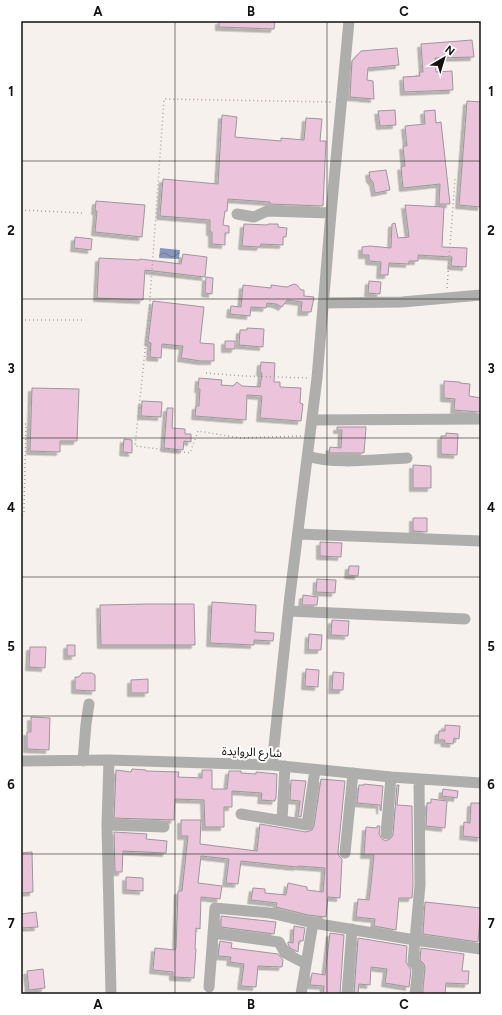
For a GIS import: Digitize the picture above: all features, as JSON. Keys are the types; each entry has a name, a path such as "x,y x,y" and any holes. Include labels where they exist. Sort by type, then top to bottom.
{"street":[{"path":"272,765 298,534 311,436 340,102 349,21"},
{"path":"237,214 254,216 267,211 331,213"},
{"path":"323,303 402,302 481,294"},
{"path":"312,420 481,419"},
{"path":"308,456 318,460 407,458"},
{"path":"298,534 480,541"},
{"path":"289,611 465,619"},
{"path":"83,761 89,704"},
{"path":"109,760 107,825 111,994"},
{"name":"شارع الروايدة","path":"21,762 109,760 272,765 391,777 481,783"},
{"path":"282,820 285,766"},
{"path":"241,814 307,825 315,770"},
{"path":"345,853 353,773"},
{"path":"386,834 391,777"},
{"path":"415,994 418,968 413,962 420,885 419,779"},
{"path":"107,825 164,827"},
{"path":"209,987 215,908 270,914 313,923 415,940 481,949"},
{"path":"301,994 313,923"},
{"path":"347,994 352,929"},
{"path":"213,933 279,942 285,953 306,964"}],"path":[{"path":"311,436 240,438 198,431 190,453 135,446 149,313 164,99 340,102"},
{"path":"446,298 455,178"},
{"path":"21,210 84,213"},
{"path":"21,320 85,320"},
{"path":"206,373 244,376 317,378"},
{"path":"21,424 26,424 24,512 21,518"}],"water":[{"path":"160,248 180,250 179,259 159,258"}],"building":[{"path":"219,21 275,21 274,29 219,27"},
{"path":"472,40 474,57 435,58 436,72 452,71 453,90 404,92 403,77 420,76 419,72 423,72 421,44"},
{"path":"397,48 399,65 368,68 367,80 373,81 374,99 350,97 352,61 361,51"},
{"path":"467,101 481,102 481,207 459,205"},
{"path":"395,110 396,125 380,126 378,111"},
{"path":"435,110 436,123 441,122 450,204 439,204 440,184 403,188 401,167 405,166 403,146 407,146 405,126 425,124 424,111"},
{"path":"222,115 237,117 235,137 281,141 281,138 304,140 306,118 322,119 320,141 326,141 323,206 270,204 270,202 228,199 227,211 225,211 223,225 229,226 229,233 225,233 225,245 212,244 210,220 160,216 163,179 218,184"},
{"path":"386,170 390,190 375,193 369,172"},
{"path":"96,201 145,205 142,237 95,232 97,211 95,211"},
{"path":"405,205 444,207 442,247 467,248 466,267 451,266 452,257 418,255 418,261 409,261 409,264 389,263 388,275 380,275 381,262 369,261 369,255 362,255 362,247 370,246 391,248 392,224 395,223 398,238 409,237"},
{"path":"244,224 278,224 278,227 287,228 286,237 283,237 283,245 261,244 260,247 242,246"},
{"path":"75,237 92,239 91,250 74,248"},
{"path":"183,254 207,257 205,277 145,270 143,300 97,298 99,258 140,259 181,264"},
{"path":"206,277 213,278 212,294 205,293"},
{"path":"369,281 381,282 380,294 368,293"},
{"path":"294,284 301,290 304,290 304,296 314,297 311,312 301,312 302,302 287,300 282,307 276,304 267,303 266,308 251,307 250,316 230,314 231,306 241,307 243,285 271,288 271,285 287,287"},
{"path":"153,301 204,307 200,343 214,344 214,361 181,358 183,346 162,344 161,358 150,357 151,343 148,342"},
{"path":"247,328 264,329 263,347 239,345 240,330 247,330"},
{"path":"225,341 235,341 235,349 225,349"},
{"path":"261,362 275,363 274,382 280,382 280,387 301,388 300,403 303,404 301,421 260,418 262,396 247,395 246,420 195,416 196,406 199,406 199,378 222,380 221,385 233,386 237,382 242,386 260,387 262,373 260,372"},
{"path":"444,381 470,384 469,396 481,398 480,412 454,410 455,399 444,398"},
{"path":"32,388 79,389 77,441 60,441 60,452 30,451"},
{"path":"142,401 162,402 161,417 141,416"},
{"path":"167,408 173,408 172,428 185,429 185,434 191,434 191,442 184,441 183,450 164,448"},
{"path":"337,427 366,427 364,453 329,453 330,447 341,448 342,430 337,430"},
{"path":"446,433 458,434 457,455 441,454 441,436 446,436"},
{"path":"124,439 132,440 132,453 123,452"},
{"path":"413,465 431,466 431,488 413,488"},
{"path":"413,518 427,518 427,532 413,531"},
{"path":"320,542 342,543 341,557 320,556"},
{"path":"349,566 359,566 358,576 348,575"},
{"path":"317,579 336,580 335,593 316,592"},
{"path":"303,595 318,597 317,605 302,605"},
{"path":"212,602 256,605 255,632 274,633 273,641 254,640 254,645 210,643"},
{"path":"194,604 195,645 101,645 100,605"},
{"path":"332,620 349,621 348,636 331,635"},
{"path":"309,634 322,635 321,650 308,650"},
{"path":"67,645 75,645 75,656 67,656"},
{"path":"30,647 46,647 45,668 29,667"},
{"path":"306,669 319,670 318,687 305,686"},
{"path":"333,672 344,673 343,690 332,690"},
{"path":"82,673 92,673 95,675 95,691 75,690 75,677 79,677"},
{"path":"148,679 148,693 131,693 131,680"},
{"path":"31,717 50,718 49,750 27,749 27,732 31,732"},
{"path":"445,725 460,726 459,739 454,738 453,744 444,743 445,740 438,740 439,731 445,731"},
{"path":"132,769 179,772 178,777 202,778 202,770 212,770 212,789 227,789 229,771 241,771 241,773 256,774 256,772 277,774 276,799 275,801 261,800 262,793 232,791 232,807 224,807 224,827 205,827 204,800 175,799 174,820 114,818 116,770 131,772"},
{"path":"321,779 345,781 338,852 342,859 340,898 328,897 326,917 308,915 276,907 277,903 251,900 253,888 265,889 265,893 286,895 288,883 307,887 307,890 323,892 325,868 297,867 241,861 238,884 226,883 229,859 201,856 198,883 222,886 220,899 201,897 200,929 196,928 194,978 173,977 173,972 153,970 155,948 175,950 176,948 178,891 182,891 188,836 181,836 181,820 201,820 200,844 257,851 260,824 306,832 312,830 314,826"},
{"path":"291,780 306,781 301,817 298,816 300,801 290,800"},
{"path":"364,784 383,786 381,811 380,805 357,803 359,785"},
{"path":"397,785 399,785 397,805 412,806 413,885 412,898 399,898 396,930 374,926 375,919 356,917 358,899 369,900 371,884 374,855 364,855 366,827 377,828 377,826 380,826 379,834 382,839 386,841 391,838 393,835"},
{"path":"443,789 458,791 457,798 442,796"},
{"path":"431,799 447,801 445,828 426,826 427,803 431,803"},
{"path":"471,803 481,803 481,838 463,836 464,822 470,823"},
{"path":"114,832 147,834 146,839 167,841 166,853 123,851 122,872 115,872"},
{"path":"32,852 33,892 21,893 21,853"},
{"path":"126,877 143,878 143,891 126,890"},
{"path":"425,902 481,908 478,942 423,934"},
{"path":"36,912 38,927 21,928 21,914"},
{"path":"221,916 276,922 274,934 221,927"},
{"path":"294,926 305,928 303,941 299,941 298,952 290,948 288,944 288,942 293,943"},
{"path":"330,933 344,935 340,994 323,994 324,986 310,985 312,973 325,975"},
{"path":"358,938 407,946 406,962 411,970 409,987 385,983 387,969 371,967 370,985 359,984 358,994 354,994"},
{"path":"220,941 232,943 231,948 278,954 283,960 282,967 258,966 256,987 241,986 244,964 230,962 231,957 218,956"},
{"path":"421,948 464,954 462,971 469,971 468,984 446,983 445,994 423,994 425,968 424,964 420,960"},
{"path":"43,969 45,988 29,990 27,971"}]}
